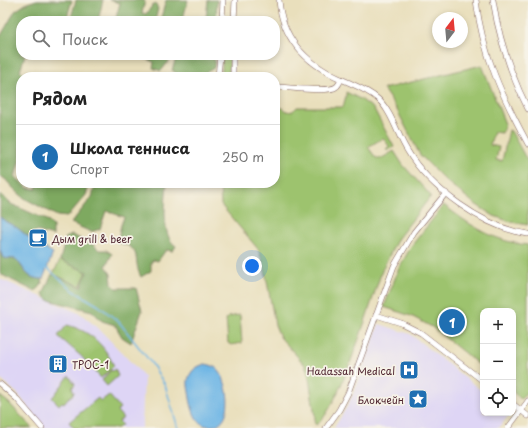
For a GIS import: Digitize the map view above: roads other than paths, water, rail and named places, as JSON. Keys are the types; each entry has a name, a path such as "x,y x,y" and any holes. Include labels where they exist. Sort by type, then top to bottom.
{"street":[{"path":"222,16 223,0"},
{"path":"234,16 235,0"},
{"path":"279,0 285,27 296,46 310,61 328,73 366,91 382,103 413,160 428,177 446,193 481,218 509,230 528,234"},
{"path":"476,0 482,38 493,74 501,93 528,144"},
{"path":"493,0 497,28 502,47 513,78 528,109"},
{"path":"218,72 220,60"},
{"path":"233,60 233,72"},
{"path":"280,87 322,90 335,88 338,86 341,79"},
{"path":"326,428 339,410 348,393 394,266 414,232 446,193"},
{"path":"376,315 401,323 421,333 480,378"},
{"path":"0,384 17,399 42,428"},
{"path":"508,428 528,402"},
{"path":"516,406 528,416"}],"water":[{"path":"0,217 53,253 43,279 37,279 30,276 16,259 3,258 0,250"},
{"path":"205,364 213,366 219,371 223,377 227,393 228,402 224,418 219,423 212,426 206,426 201,423 194,415 188,386 190,374 198,367"}],"waterway":[{"path":"47,268 74,291 99,306 119,322 152,364 165,385 178,428"}],"place":[{"name":"Дым grill & beer","path":"38,238"},
{"name":"Школа тенниса","path":"452,322"},
{"name":"TPOC-1","path":"58,364"},
{"name":"Hadassah Medical","path":"409,370"},
{"name":"Блокчейн","path":"418,399"}]}
